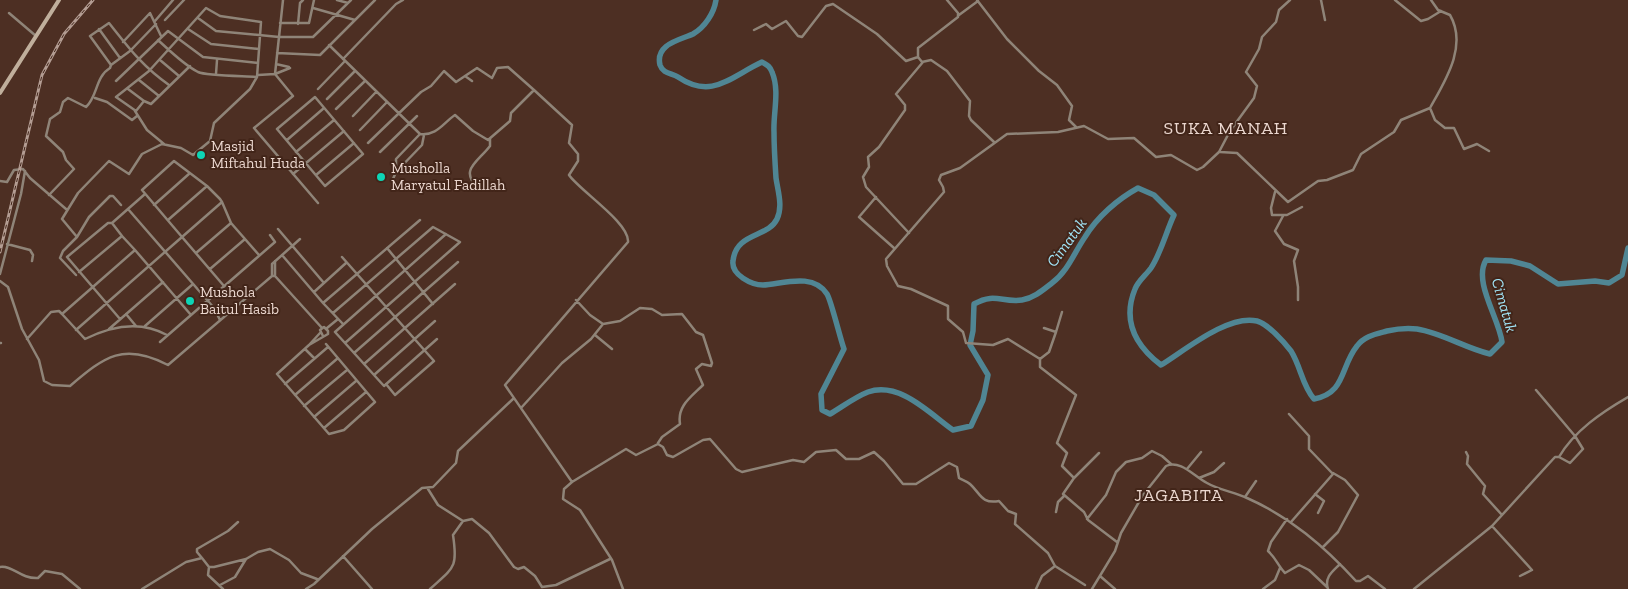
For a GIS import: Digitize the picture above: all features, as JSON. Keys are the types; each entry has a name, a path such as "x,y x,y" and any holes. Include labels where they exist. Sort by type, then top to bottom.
{"main road":[{"path":"0,93 2,84 59,0"}],"street":[{"path":"49,195 74,169 66,160 63,152 46,136 50,119 60,112 66,99 71,98 85,108 95,98 100,78 111,65 130,51 174,0"},
{"path":"165,20 184,0"},
{"path":"282,0 275,74 293,96 254,128 318,203"},
{"path":"298,24 300,3 303,0"},
{"path":"280,23 298,24 310,22 314,0"},
{"path":"337,0 348,3"},
{"path":"198,18 216,31 279,37 315,37 351,0"},
{"path":"277,53 320,55 375,0"},
{"path":"318,89 396,4 403,0"},
{"path":"947,0 959,15"},
{"path":"918,57 918,48 945,28 977,0 1007,39 1062,92 1072,106 1069,120 1076,127"},
{"path":"1040,359 1007,339 993,345 968,344 962,330 949,321 947,306 896,285 893,273 885,263 887,255 909,233 944,192 939,180 941,175 960,168 994,142 1011,133 1058,132 1084,126 1108,139 1134,138 1154,156 1172,156 1197,170 1203,167 1219,152 1230,131 1256,94 1257,86 1246,72 1259,49 1262,37 1276,22 1279,10 1290,0"},
{"path":"1321,0 1325,20"},
{"path":"1396,0 1421,21 1442,10"},
{"path":"1219,152 1237,154 1275,191 1290,202 1318,181 1327,180 1353,170 1363,152 1394,132 1401,120 1430,108 1452,62 1458,42 1458,33 1450,16 1442,10 1438,10 1431,0"},
{"path":"754,30 766,24 772,29 786,21 802,37 826,6 833,4 877,34 906,61 918,57"},
{"path":"208,8 220,16 260,20 260,35 258,76 250,89 214,124 210,141 193,155 181,148 164,144 154,138 135,111 116,97 149,71 198,18 208,8"},
{"path":"313,8 355,20"},
{"path":"9,13 36,36"},
{"path":"123,42 151,13 161,37"},
{"path":"111,65 90,37 109,23 139,61 149,71 169,85"},
{"path":"99,29 120,58"},
{"path":"188,29 209,43 259,49"},
{"path":"116,81 169,31 203,57 258,63"},
{"path":"158,40 200,73 258,76 275,74 290,68 276,64"},
{"path":"330,46 420,134 424,135 438,130 456,115 483,138 490,139"},
{"path":"918,57 924,62"},
{"path":"160,60 179,76"},
{"path":"216,74 217,60"},
{"path":"909,233 866,187 867,182 864,178 869,168 868,158 905,110 905,106 896,94 924,62 931,60 949,73 970,102 970,120 994,142"},
{"path":"127,88 150,105 190,66"},
{"path":"368,143 420,92 431,86 444,71 456,82 477,68 492,78 497,68 508,67 572,125 569,142 578,154 578,160 569,173 570,177 612,216 628,238 627,245 576,300 506,384 572,482"},
{"path":"326,98 355,71"},
{"path":"465,76 472,81"},
{"path":"138,80 159,96"},
{"path":"336,109 365,81"},
{"path":"479,188 471,181 469,175 472,167 490,146 490,139 510,121 511,112 534,90"},
{"path":"352,116 376,92"},
{"path":"315,97 324,108 363,154 325,186 277,129 315,97"},
{"path":"95,98 107,102 132,120 137,116"},
{"path":"135,111 144,101"},
{"path":"360,130 387,102"},
{"path":"287,140 324,108"},
{"path":"1430,108 1436,121 1445,128 1454,128 1464,149 1477,144 1489,150"},
{"path":"380,152 417,116"},
{"path":"296,152 334,120"},
{"path":"293,174 344,131"},
{"path":"396,172 396,159 420,134"},
{"path":"393,179 396,172 423,143 424,135"},
{"path":"316,175 354,143"},
{"path":"77,237 62,221 66,209 82,188 109,161 129,174 142,154 164,144"},
{"path":"224,286 142,189 174,161 207,186 222,202 231,223 259,255"},
{"path":"0,181 7,182 15,169 25,171 66,209"},
{"path":"0,274 21,194 25,171"},
{"path":"154,205 190,173"},
{"path":"168,220 207,186"},
{"path":"1275,191 1271,213 1273,216 1282,216 1302,207"},
{"path":"78,273 67,257 108,223 112,223 145,194"},
{"path":"120,319 92,287 60,258 63,251 77,237 89,217 110,196 113,196 121,206"},
{"path":"876,197 859,218 894,248"},
{"path":"76,330 222,202"},
{"path":"128,209 214,308 220,320"},
{"path":"1282,216 1275,231 1284,244 1298,250 1294,261 1298,300"},
{"path":"323,303 420,220"},
{"path":"112,223 191,315"},
{"path":"196,253 231,223"},
{"path":"333,313 433,227 460,242 345,342"},
{"path":"278,229 324,282"},
{"path":"342,257 376,296 434,361 395,395 386,384 384,386 336,332 343,324 376,296 446,234"},
{"path":"160,342 275,242 270,235"},
{"path":"78,273 122,236"},
{"path":"210,269 245,239"},
{"path":"300,239 272,264 273,276 322,328 327,328 338,319"},
{"path":"7,244 30,250 33,255 32,261"},
{"path":"387,248 433,304"},
{"path":"62,314 135,250"},
{"path":"282,255 343,324"},
{"path":"354,353 458,262"},
{"path":"314,292 347,263"},
{"path":"0,281 8,286 27,339 39,360 44,381 66,387 70,386 102,360 115,354 139,353 168,365 273,276"},
{"path":"109,329 163,282"},
{"path":"145,326 193,284"},
{"path":"364,364 455,284"},
{"path":"576,300 590,315 603,324"},
{"path":"214,308 225,315"},
{"path":"521,408 562,363 595,335 603,324 620,321 640,308 652,309 662,315 682,314 696,332 703,336 712,363 711,366 702,364 696,369 703,385 682,407 679,416 680,424 662,437 658,444 636,455 626,449 572,482 564,489 563,499 580,510 610,559 623,589"},
{"path":"27,339 51,312 59,311 85,339 109,329 136,326 145,326 167,336"},
{"path":"1040,359 1049,352 1062,312"},
{"path":"126,314 136,326"},
{"path":"374,375 435,321"},
{"path":"285,384 315,359 327,346 366,391 374,404 344,430 329,434 285,384 277,372 321,334 322,328"},
{"path":"321,334 328,334 327,328"},
{"path":"1044,328 1056,332"},
{"path":"595,335 612,349"},
{"path":"386,384 436,339"},
{"path":"305,349 315,359"},
{"path":"295,396 338,358"},
{"path":"1040,359 1040,367 1076,394 1057,443 1067,453 1062,466 1074,478"},
{"path":"304,406 347,369"},
{"path":"314,417 357,380"},
{"path":"1536,390 1575,436 1582,451 1570,463 1559,457"},
{"path":"324,428 366,391"},
{"path":"1414,589 1492,526 1555,457 1559,457 1575,436 1604,411 1628,397"},
{"path":"306,589 372,529 422,488 433,488 456,463 458,451 515,398"},
{"path":"1289,414 1309,436 1310,449 1333,473 1345,480 1358,495 1338,532 1323,547"},
{"path":"658,444 663,447 667,455 673,457 703,440 710,439 736,469 742,472 793,460 804,462 816,452 836,450 846,459 860,459 874,452 903,484 916,484 949,463 957,467 959,478 970,484 981,499 992,502 999,501 1008,511 1016,514 1015,524 1048,553 1055,566 1085,585"},
{"path":"1087,519 1106,495 1116,472 1126,462 1142,458 1152,451 1162,456 1171,464 1187,469 1214,486 1245,497 1291,522 1323,547 1358,582 1368,576 1385,589"},
{"path":"1187,469 1201,452"},
{"path":"1466,452 1468,456 1467,464 1485,486 1483,494 1502,515"},
{"path":"1056,512 1057,504 1064,496 1063,491 1099,453"},
{"path":"1199,478 1214,472 1224,463"},
{"path":"1092,589 1115,551 1145,492 1166,466 1171,464"},
{"path":"1291,522 1333,473"},
{"path":"1245,497 1256,481"},
{"path":"428,489 438,505 463,521"},
{"path":"1315,494 1324,501 1318,513"},
{"path":"1064,496 1082,510 1087,519 1118,542"},
{"path":"430,589 453,568 456,556 453,535 463,521 472,519 489,533 514,567 518,569 524,567 535,576 542,587 556,585 610,559"},
{"path":"1287,520 1271,542 1268,551 1277,559 1280,568 1285,573 1299,565 1308,570 1327,588"},
{"path":"223,589 208,575 209,567 196,552 197,549 231,529 238,522"},
{"path":"1492,526 1532,569 1531,572 1520,576"},
{"path":"209,567 246,559 261,550 273,549 289,560 300,573 318,579"},
{"path":"343,556 372,589"},
{"path":"143,589 186,562 202,558"},
{"path":"220,586 235,577 246,559"},
{"path":"1327,588 1328,577 1341,564"},
{"path":"1036,589 1042,576 1055,566"},
{"path":"0,567 9,568 27,578 38,578 45,572 57,573 80,589"},
{"path":"1263,589 1274,580 1280,568"},
{"path":"1100,576 1115,589"}],"waterway":[{"name":"Cimatuk","path":"716,0 711,15 701,28 693,34 670,44 661,52 659,58 660,65 665,72 690,84 701,86 721,84 762,62 771,70 776,87 774,144 780,204 779,214 773,225 767,230 740,245 735,252 733,266 739,275 758,285 806,281 821,287 827,294 844,349 821,394 822,410 830,414 868,392 892,391 914,401 953,430 971,426 983,400 988,375 970,345 973,331 974,304 993,298 1022,300 1042,291 1058,278 1090,230 1102,216 1123,197 1138,188 1154,195 1174,215 1158,256 1136,286 1131,301 1131,322 1138,341 1145,350 1161,365 1220,328 1245,320 1257,321 1271,329 1291,351 1307,388 1314,399 1324,396 1337,385 1352,354 1363,340 1387,331 1398,329 1426,331 1490,354 1502,342 1483,279 1483,269 1486,260 1511,261 1530,266 1558,284 1595,281 1609,283 1622,275 1628,248"}],"railway":[{"path":"0,252 42,75 64,34 93,0"}],"place":[{"name":"Masjid Miftahul Huda","path":"201,155"},
{"name":"Musholla Maryatul Fadillah","path":"381,177"},
{"name":"Mushola Baitul Hasib","path":"190,301"}],"district":[{"name":"SUKA MANAH","path":"1226,128"},
{"name":"JAGABITA","path":"1179,495"}]}
